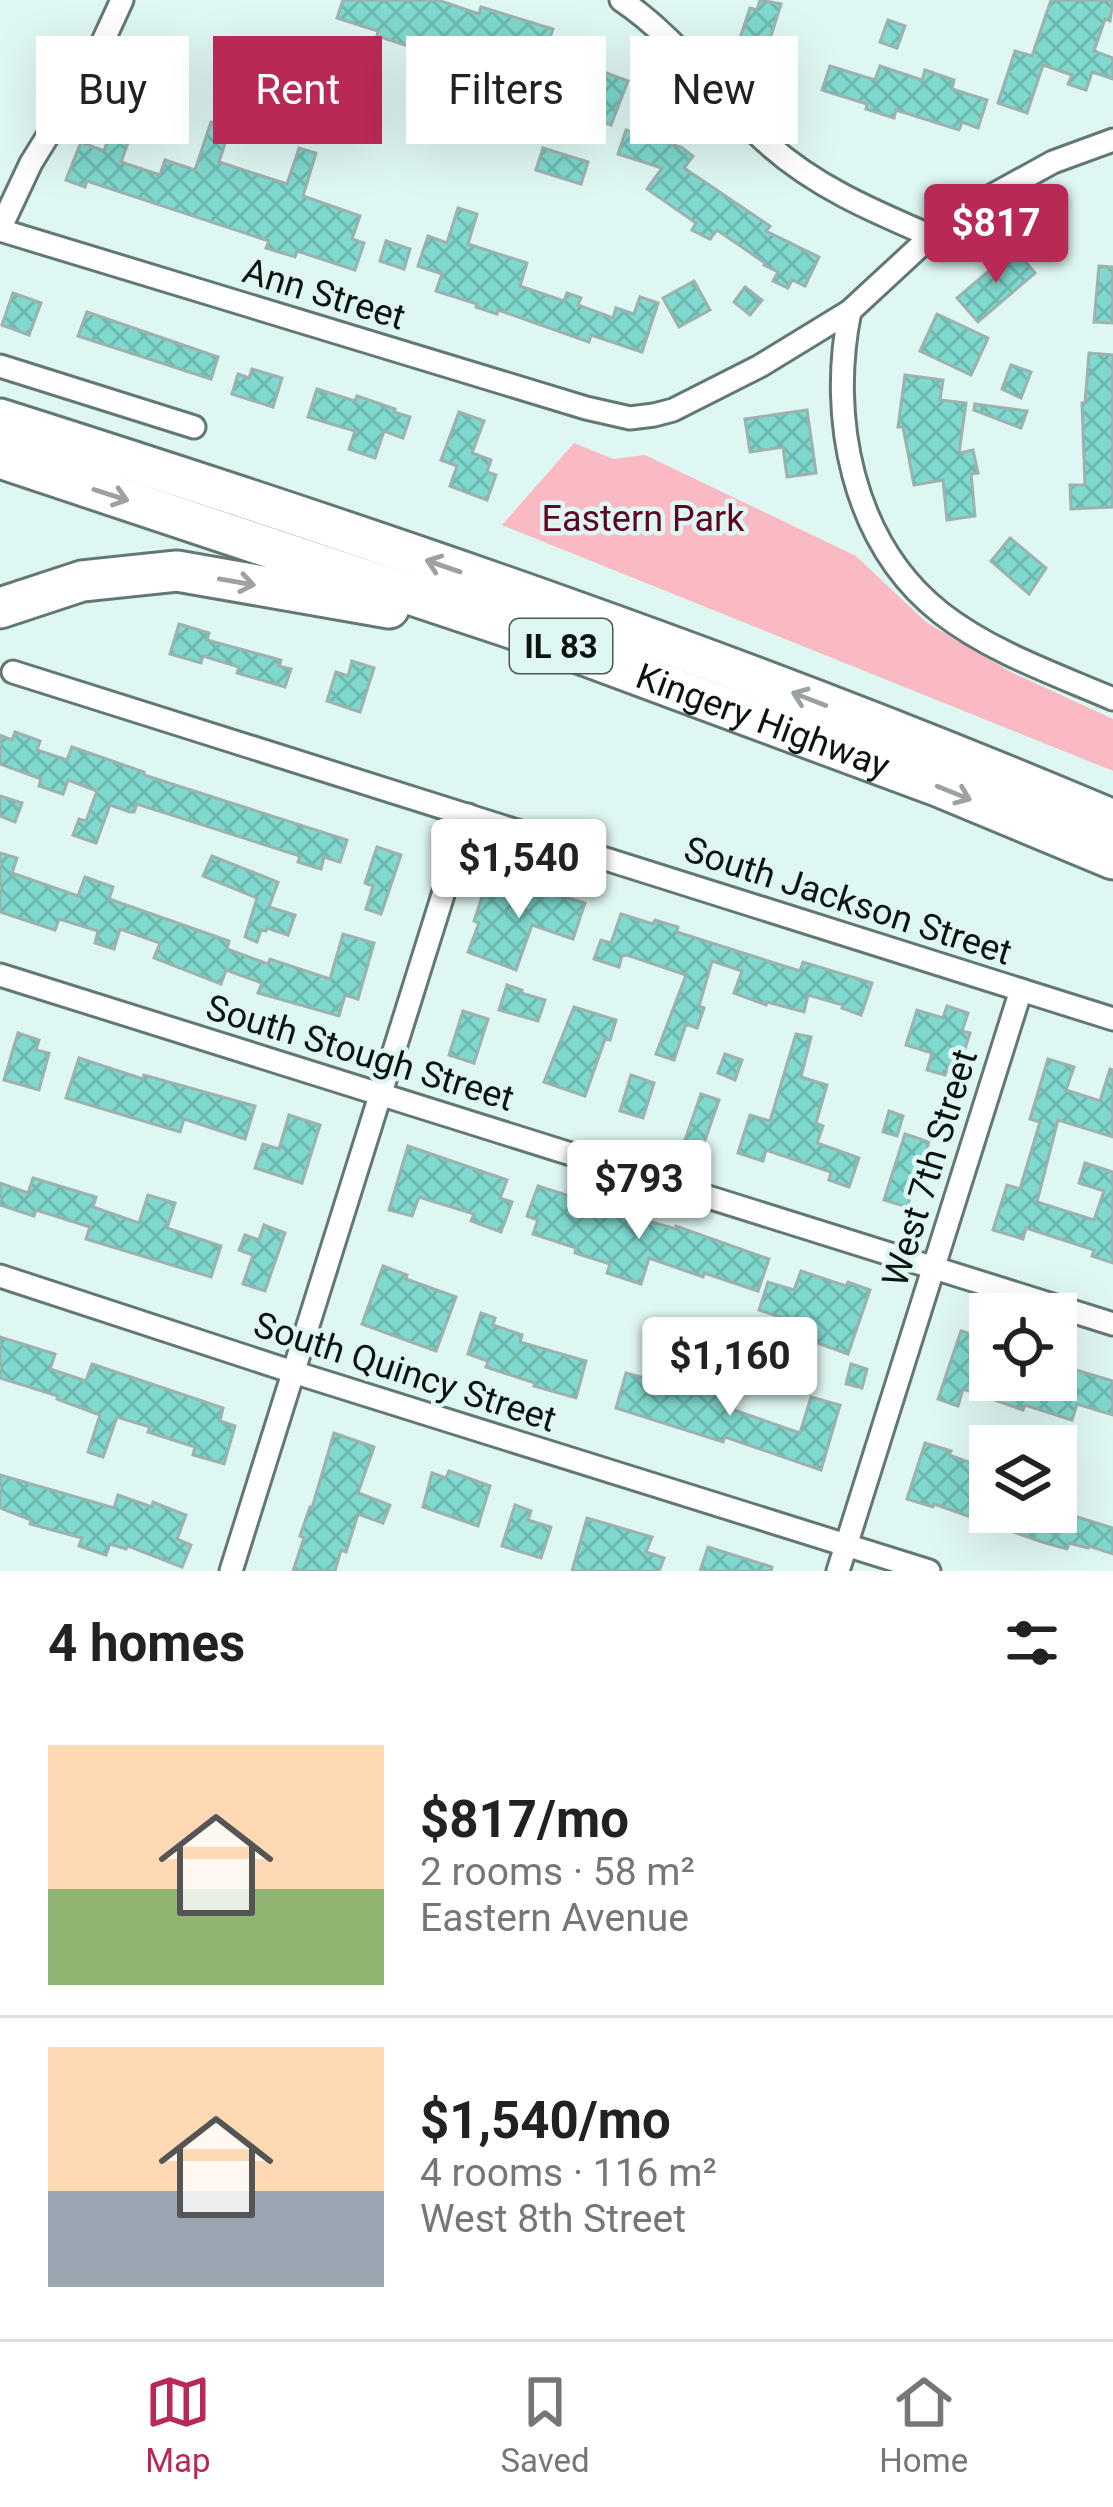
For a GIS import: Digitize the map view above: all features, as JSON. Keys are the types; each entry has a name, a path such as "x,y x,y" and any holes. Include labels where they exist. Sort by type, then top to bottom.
{"highway":[{"name":"Kingery Highway","path":"0,419 667,645 920,740 1113,820"},
{"name":"Kingery Highway","path":"0,458 514,629 899,771 1113,859"},
{"path":"0,608 82,581 177,572 514,629"}],"street":[{"path":"0,229 31,163 93,63 122,0"},
{"path":"621,0 664,33 750,128 790,163 834,192 931,236"},
{"path":"1113,140 1052,162 931,236 850,311 843,345 846,434 854,476 891,561 942,613 1011,654 1113,699"},
{"name":"Ann Street","path":"0,229 630,418 673,410 760,366 850,311"},
{"path":"0,366 194,427"},
{"name":"South Jackson Street","path":"13,672 1113,1019"},
{"path":"231,1571 468,815"},
{"name":"South Stough Street","path":"0,975 1113,1324"},
{"name":"West 7th Street","path":"838,1571 1021,990"},
{"name":"South Quincy Street","path":"0,1276 929,1571"}],"green space":[{"name":"Eastern Park","path":"574,443 613,459 645,455 856,556 926,622 1011,672 1113,719 1113,771 502,525"}],"building":[{"path":"343,0 438,0 479,14 481,7 553,29 550,36 406,36 406,45 337,18"},
{"path":"760,0 781,4 771,36 741,36 750,8 757,10"},
{"path":"1051,0 1113,0 1110,21 1105,19 1094,51 1113,58 1113,79 1092,72 1086,90 1068,84 1072,75 1043,65 1027,113 998,103 1015,51 1032,56"},
{"path":"888,20 905,26 897,48 880,42"},
{"path":"830,66 875,80 880,66 922,80 925,70 954,80 952,89 987,100 978,128 962,122 959,130 896,110 894,118 822,90"},
{"path":"606,73 628,81 611,125 606,123"},
{"path":"211,122 213,144 225,144 219,162 287,184 299,148 316,153 303,196 360,216 352,239 364,243 355,270 297,251 295,257 266,248 269,241 87,181 85,187 66,180 80,144 104,151 106,144 128,144 121,162 160,175 165,160 195,170"},
{"path":"626,130 630,144 681,147 693,156 684,168 770,226 766,231 819,257 805,286 792,280 788,288 773,281 778,272 717,230 710,239 692,230 696,223 647,189 662,168 618,154"},
{"path":"543,148 588,162 581,184 536,170"},
{"path":"458,208 477,214 468,244 527,263 520,286 564,301 567,293 581,298 578,305 613,318 616,308 634,314 640,297 658,303 642,352 591,335 589,342 436,291 442,274 418,266 428,236 447,243"},
{"path":"386,241 410,249 404,269 380,261"},
{"path":"1015,249 1035,273 978,322 957,298"},
{"path":"1099,266 1113,267 1113,323 1094,322"},
{"path":"694,281 710,310 679,327 663,298"},
{"path":"745,287 762,300 750,315 734,302"},
{"path":"13,293 41,303 29,335 2,325"},
{"path":"87,312 218,357 211,379 78,336"},
{"path":"937,314 988,338 971,375 920,351"},
{"path":"1089,353 1113,355 1113,507 1071,509 1070,485 1085,485 1082,403"},
{"path":"1011,365 1031,372 1021,398 1002,389"},
{"path":"252,369 282,378 273,407 232,394 238,374 249,378"},
{"path":"905,375 943,380 940,400 966,403 959,453 973,450 978,473 971,474 975,516 947,520 943,480 914,485 903,427 898,427"},
{"path":"317,389 355,401 357,396 410,417 403,438 384,431 375,458 349,449 355,431 308,417"},
{"path":"975,404 1027,411 1021,428 974,410"},
{"path":"807,410 816,473 787,477 783,447 750,452 745,419"},
{"path":"459,412 484,421 472,453 491,460 487,472 496,475 487,500 450,486 457,466 441,460"},
{"path":"1010,538 1046,568 1029,594 991,561"},
{"path":"179,624 209,633 207,640 281,660 279,666 291,669 285,687 237,673 239,667 203,656 201,663 170,654"},
{"path":"352,661 374,668 360,712 327,701 336,672 348,676"},
{"path":"15,732 40,741 37,750 67,760 72,747 347,840 340,862 324,857 321,869 298,862 300,856 137,804 134,812 110,805 96,843 73,835 79,819 86,821 97,791 68,780 63,794 39,786 41,779 0,764 0,735 12,740"},
{"path":"0,796 22,803 15,822 0,816"},
{"path":"377,847 401,855 381,914 366,909 373,886 365,883"},
{"path":"0,853 17,858 12,873 78,896 85,877 113,887 109,899 229,941 227,949 330,979 343,934 374,943 358,999 345,995 339,1016 258,993 262,983 226,970 221,984 154,958 160,943 120,929 114,949 95,943 98,931 59,919 55,930 0,912"},
{"path":"212,856 278,882 269,907 295,915 288,935 267,928 261,930 257,942 245,937 257,898 203,876"},
{"path":"488,879 585,903 573,939 532,925 516,970 468,952"},
{"path":"621,914 678,927 677,932 800,971 803,962 872,983 861,1015 808,995 804,1012 766,1005 734,993 742,971 712,961 697,1028 686,1024 674,1060 656,1054 686,975 627,955 622,956 619,967 594,959 601,940 611,943"},
{"path":"507,985 545,1000 538,1021 499,1010"},
{"path":"947,1006 968,1013 962,1031 970,1033 959,1068 949,1065 945,1075 927,1070 932,1053 906,1045 917,1010 943,1018"},
{"path":"574,1007 616,1020 585,1096 544,1082"},
{"path":"463,1011 488,1019 474,1063 449,1055"},
{"path":"18,1033 39,1040 36,1050 49,1053 39,1090 4,1080"},
{"path":"796,1034 811,1037 801,1077 827,1085 816,1123 823,1126 817,1143 859,1158 849,1187 829,1180 831,1172 766,1150 763,1161 738,1153 750,1115 770,1121"},
{"path":"725,1054 742,1060 735,1080 718,1073"},
{"path":"79,1058 255,1106 245,1139 184,1119 180,1132 66,1098"},
{"path":"1048,1059 1074,1067 1066,1090 1100,1101 1113,1070 1113,1137 1058,1120 1037,1202 1094,1220 1104,1191 1079,1183 1085,1163 1113,1172 1113,1263 1092,1256 1094,1250 1026,1228 1023,1239 993,1230 1007,1185 1020,1189 1040,1122 1030,1119"},
{"path":"631,1075 654,1083 643,1118 620,1111"},
{"path":"701,1094 719,1100 703,1146 685,1140"},
{"path":"889,1111 903,1116 897,1136 883,1132"},
{"path":"289,1115 320,1125 302,1183 255,1168 263,1144 279,1149"},
{"path":"905,1134 929,1142 907,1207 884,1200"},
{"path":"408,1146 507,1180 500,1198 512,1202 501,1232 471,1221 474,1214 419,1197 412,1216 389,1210"},
{"path":"33,1178 96,1197 93,1207 139,1223 148,1195 175,1203 167,1228 221,1246 211,1277 86,1239 90,1227 36,1210 34,1216 0,1205 0,1183 28,1193"},
{"path":"538,1186 769,1259 758,1291 649,1258 641,1284 607,1273 610,1264 533,1234 538,1220 527,1216"},
{"path":"264,1225 285,1233 265,1291 243,1284 253,1255 239,1250 245,1235 259,1240"},
{"path":"383,1266 456,1297 436,1351 362,1324"},
{"path":"801,1271 870,1290 848,1354 779,1329 783,1318 759,1310 768,1282 794,1290"},
{"path":"481,1313 495,1318 493,1325 522,1335 520,1342 586,1361 576,1398 486,1367 488,1361 468,1354"},
{"path":"961,1331 969,1333 969,1391 963,1389 958,1406 938,1399"},
{"path":"0,1337 55,1354 50,1369 86,1381 92,1364 223,1408 220,1421 235,1426 224,1464 193,1455 195,1447 117,1417 103,1457 88,1452 100,1415 0,1378"},
{"path":"763,1362 782,1368 776,1388 756,1382"},
{"path":"851,1364 867,1369 862,1388 846,1384"},
{"path":"1077,1370 1113,1381 1113,1415 1077,1404 1072,1420 1025,1405 1023,1410 997,1401 1077,1401"},
{"path":"626,1373 737,1400 734,1410 800,1433 811,1397 840,1405 821,1470 725,1437 723,1442 616,1408"},
{"path":"334,1433 374,1447 358,1493 390,1505 383,1523 358,1514 335,1571 293,1571 304,1538 300,1536"},
{"path":"925,1443 969,1462 969,1516 907,1499"},
{"path":"449,1471 490,1486 478,1526 423,1507 432,1473 446,1478"},
{"path":"0,1475 114,1508 118,1495 186,1515 177,1539 191,1545 182,1567 128,1546 110,1544 106,1555 79,1546 82,1538 30,1524 31,1520 0,1508"},
{"path":"515,1505 531,1511 528,1520 551,1527 541,1558 502,1546"},
{"path":"1077,1517 1113,1528 1113,1554 1089,1546 1069,1543 1067,1549 1016,1533 1077,1533"},
{"path":"587,1518 652,1537 646,1552 664,1558 659,1571 572,1571"},
{"path":"708,1547 772,1567 771,1571 700,1571"}]}
